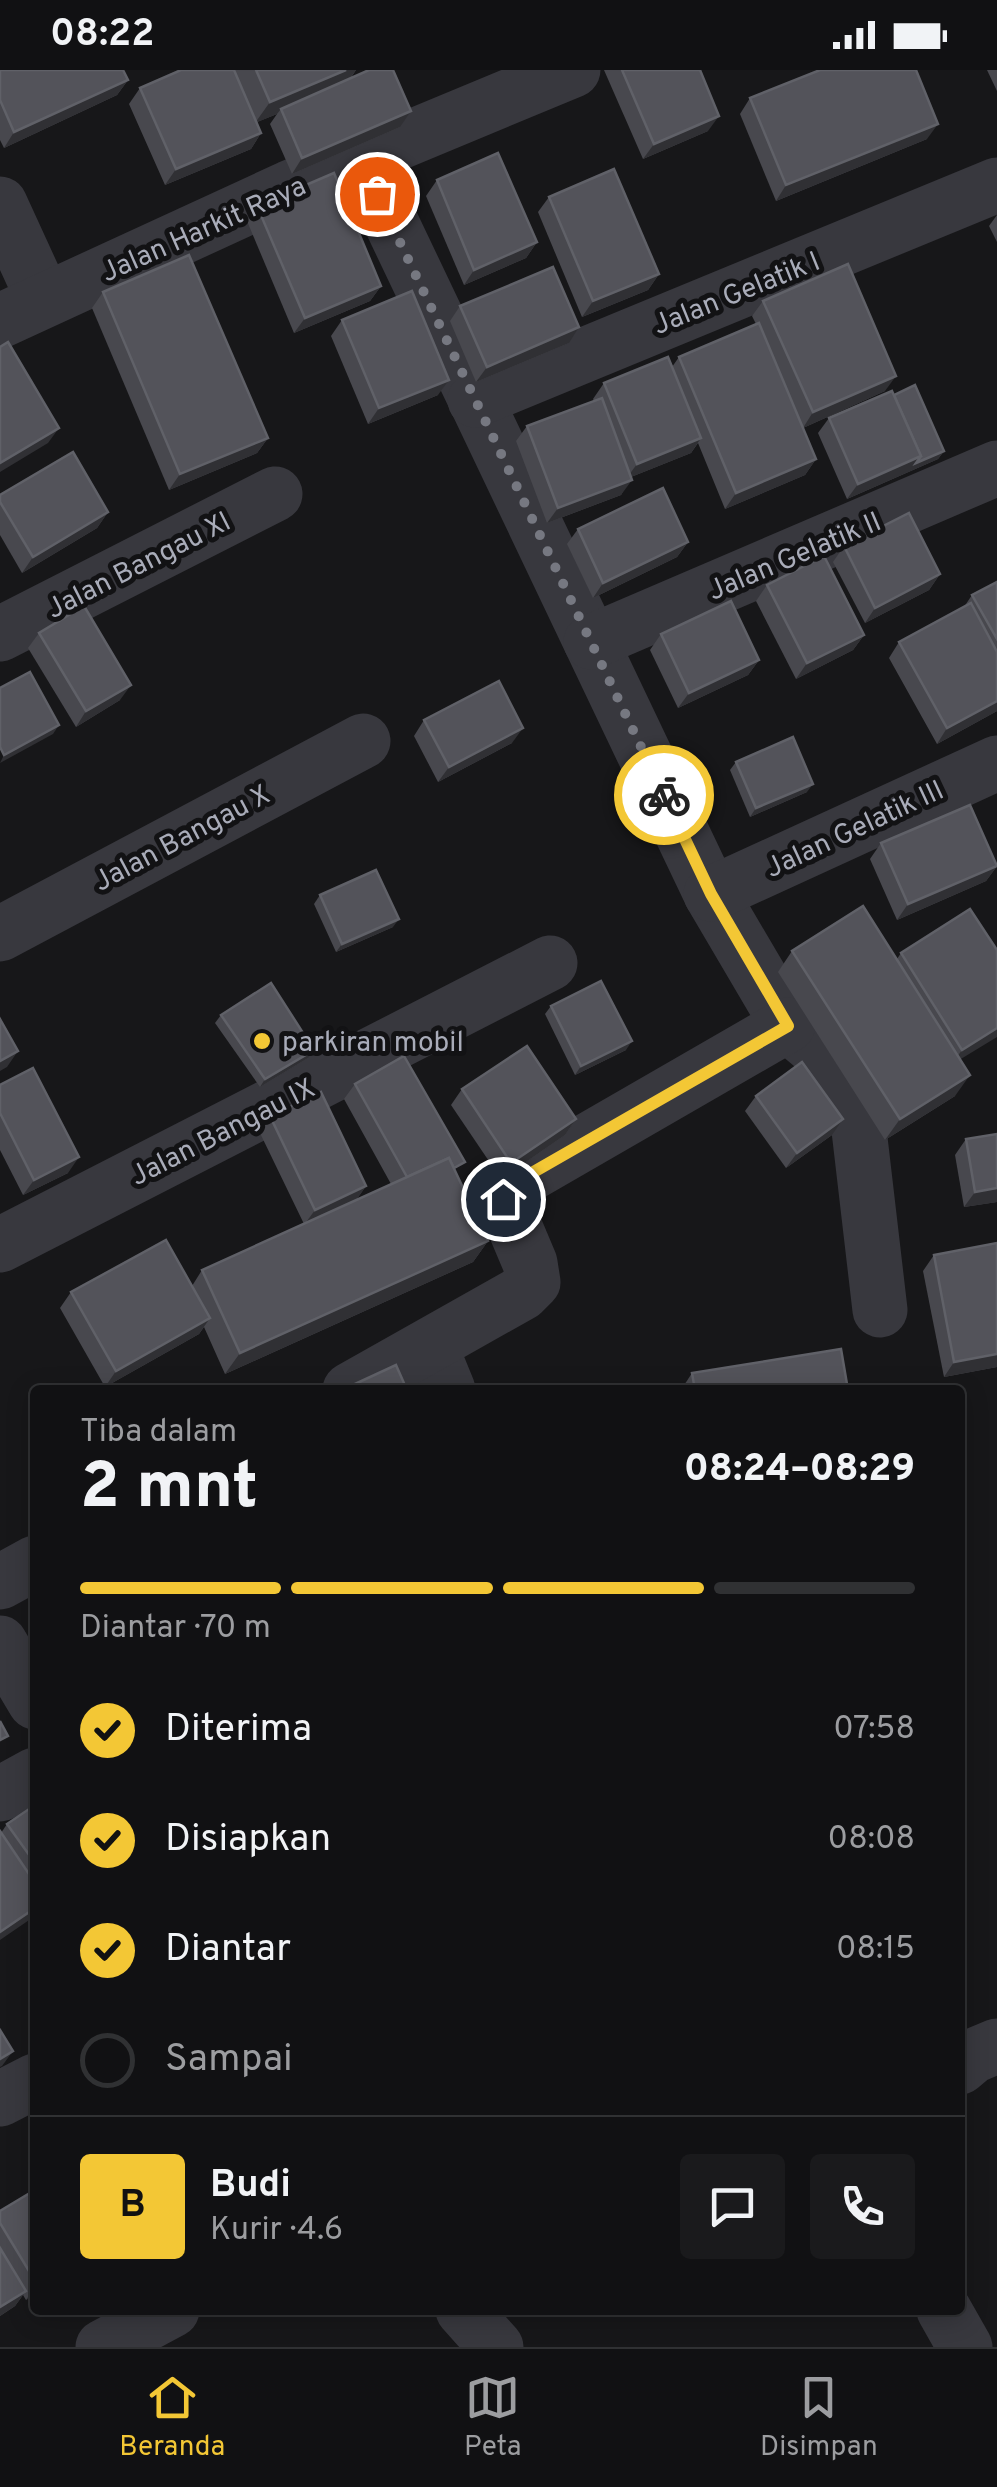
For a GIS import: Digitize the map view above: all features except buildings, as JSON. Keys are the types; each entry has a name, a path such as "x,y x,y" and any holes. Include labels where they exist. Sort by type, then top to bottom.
{"street":[{"name":"Jalan Harkit Raya","path":"22,311 289,188 574,70"},
{"path":"361,159 711,894 788,1026 820,1052 840,1075 856,1112 880,1310"},
{"name":"Jalan Gelatik I","path":"476,400 997,185"},
{"path":"0,204 22,311"},
{"name":"Jalan Gelatik II","path":"591,642 997,468"},
{"name":"Jalan Bangau XI","path":"0,634 275,494"},
{"name":"Jalan Bangau X","path":"0,934 363,741"},
{"name":"Jalan Gelatik III","path":"711,894 997,762"},
{"name":"Jalan Bangau IX","path":"0,1245 550,963"},
{"path":"370,1385 439,1368 533,1282 530,1263 503,1199 509,1186 788,1026"},
{"path":"0,1582 30,1566"},
{"path":"0,1643 30,1694"},
{"path":"0,1794 30,1777"},
{"path":"965,2063 997,2046"},
{"path":"0,2099 30,2084"},
{"path":"103,2347 163,2315"},
{"path":"947,2315 964,2347"}],"way so far":[{"path":"377,194 664,795"}],"place":[{"name":"parkiran mobil","path":"262,1041"}],"route":[{"path":"503,1199 509,1186 788,1026 711,894 664,795"}]}
